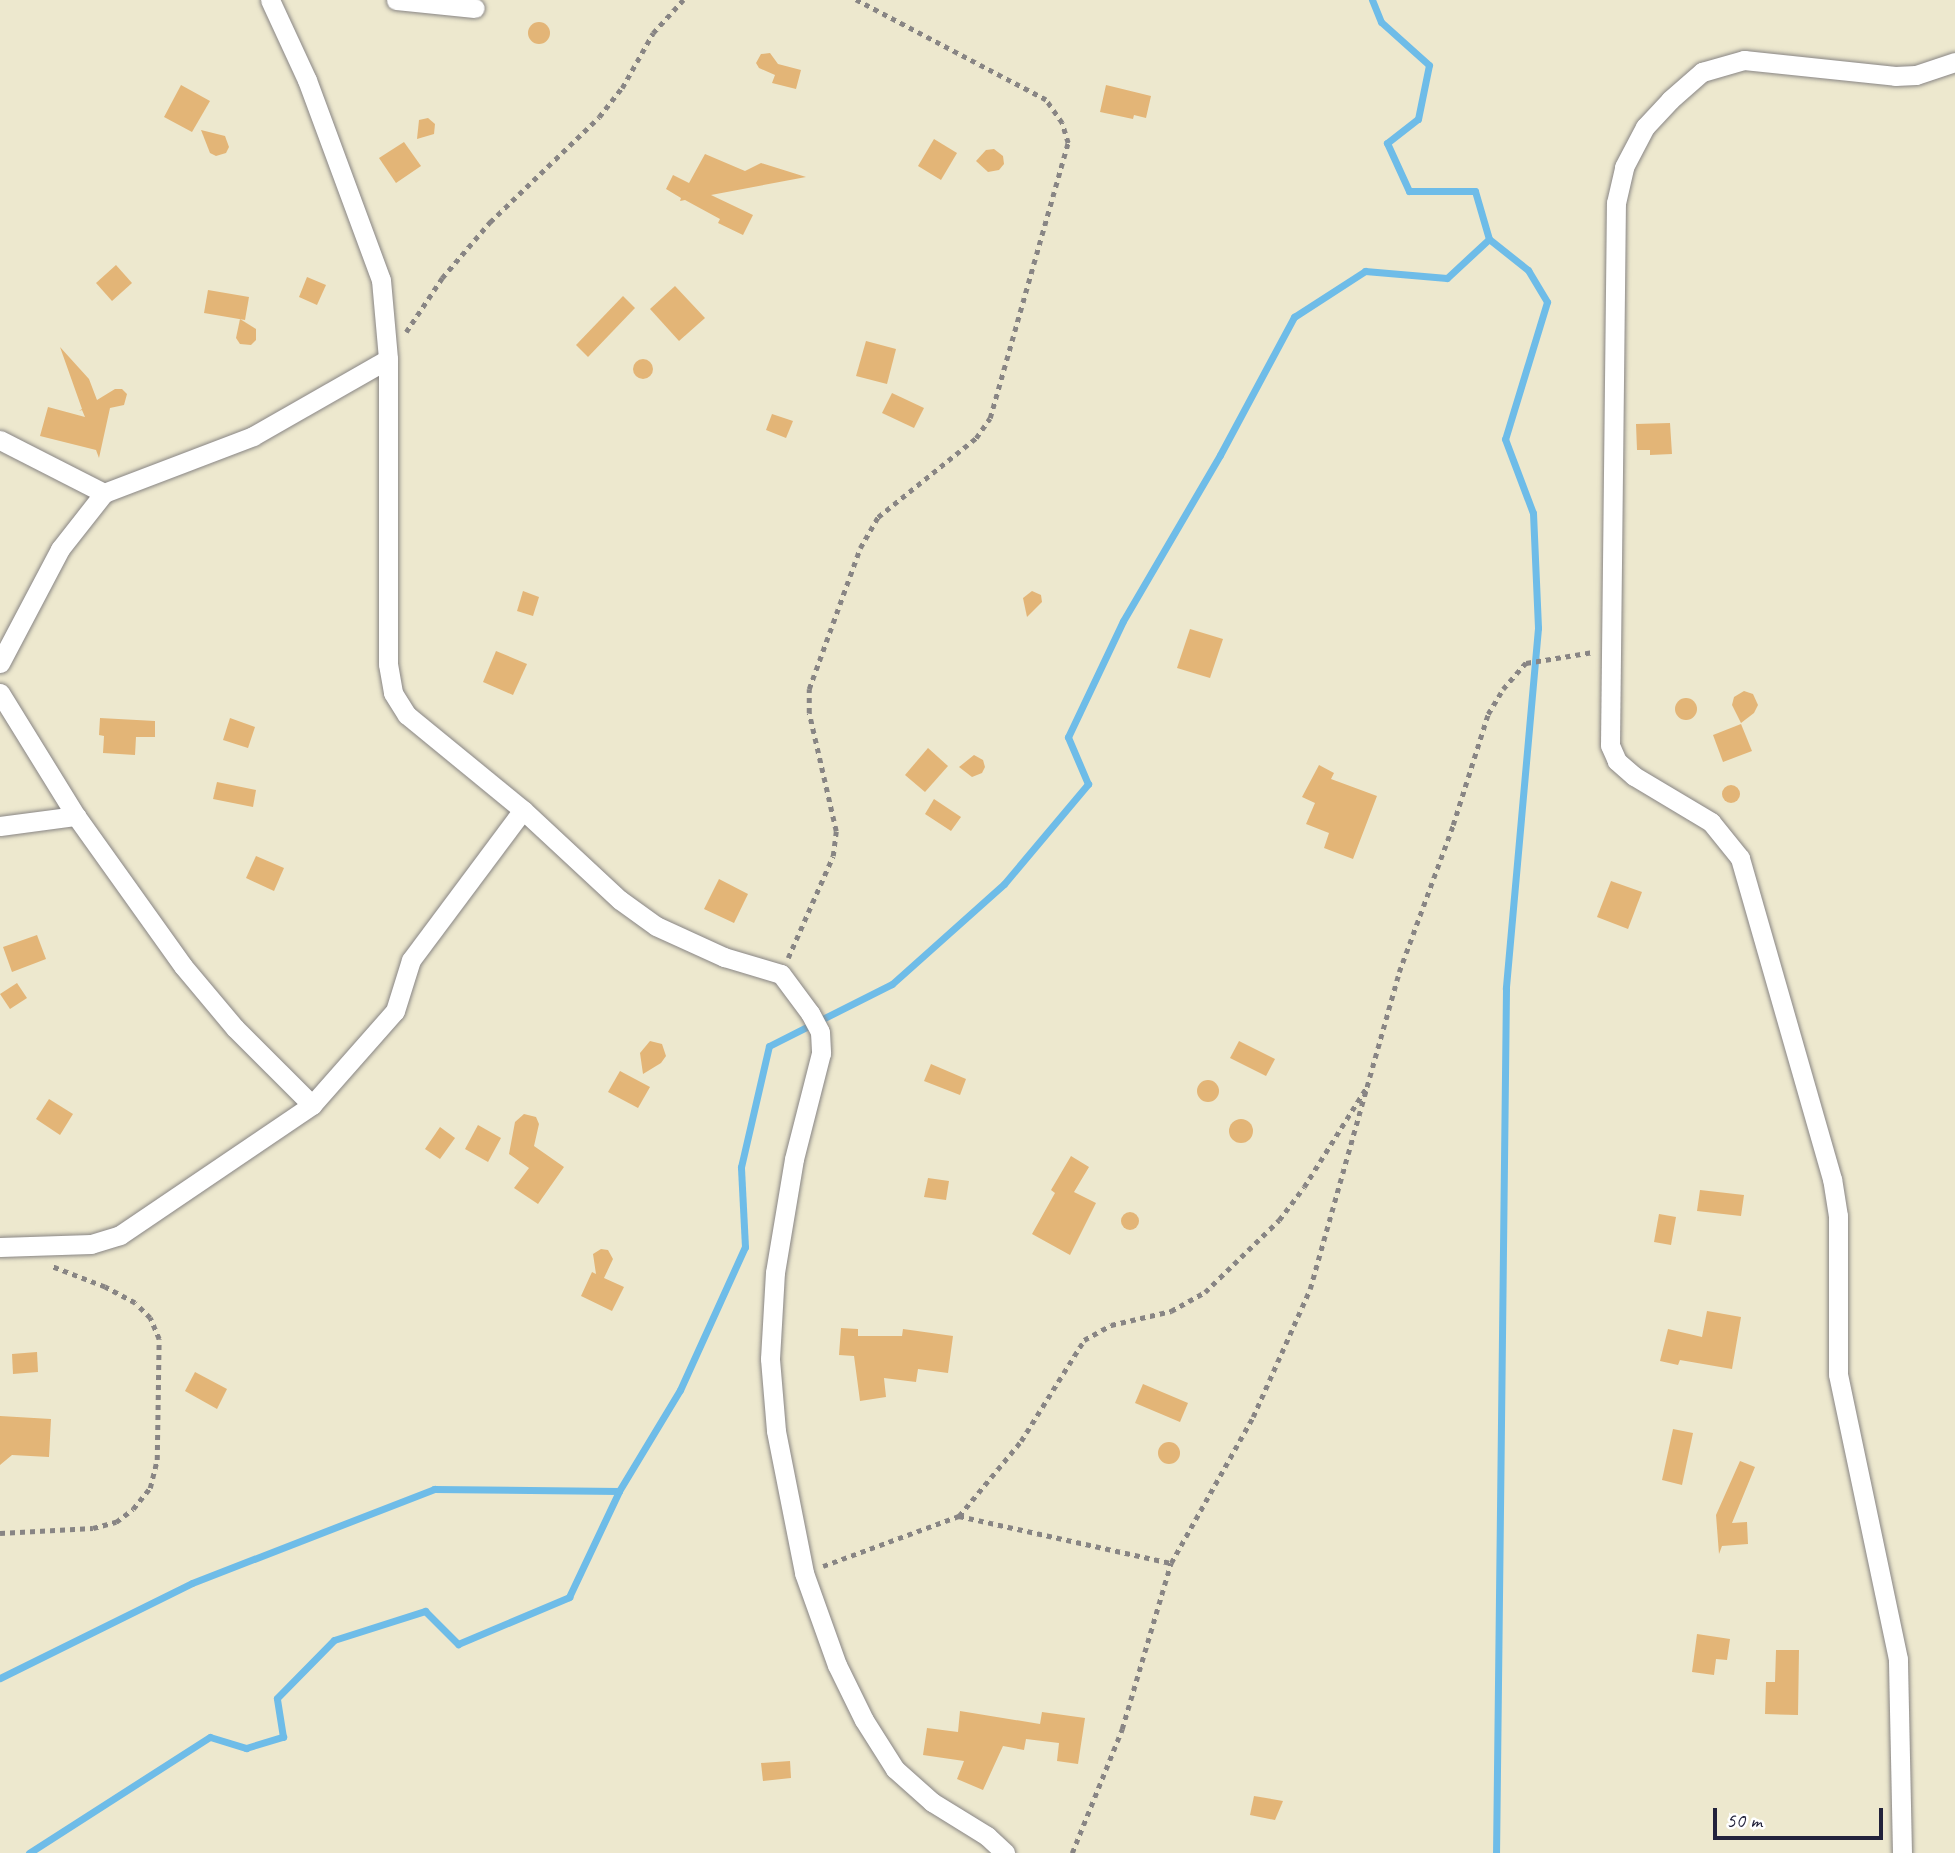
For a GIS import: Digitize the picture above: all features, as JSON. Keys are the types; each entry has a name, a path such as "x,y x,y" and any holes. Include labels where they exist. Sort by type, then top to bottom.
{"street":[{"path":"270,0 307,80 381,280 388,359 388,664 393,693 407,715 523,810 620,900 656,926 724,957 781,974 820,1032 821,1053 794,1159 775,1272 770,1359 776,1431 804,1573 838,1665 864,1720 895,1769 933,1802 987,1836 1005,1853"},
{"path":"396,0 475,8"},
{"path":"1902,1853 1898,1659 1838,1374 1838,1216 1832,1179 1740,858 1710,822 1617,761 1610,745 1616,203 1624,167 1645,127 1702,72 1744,60 1895,76 1916,75 1955,62"},
{"path":"0,663 61,549 104,493 253,436 388,359"},
{"path":"0,440 104,493"},
{"path":"0,693 76,816 183,966 235,1028 312,1105"},
{"path":"0,1247 91,1244 113,1238 312,1105 395,1011 411,960 523,810"},
{"path":"0,826 76,816"}],"path":[{"path":"388,359 442,278 490,222 599,117 622,88 653,33 683,0"},
{"path":"781,974 806,923 833,856 836,831 809,713 809,689 860,548 878,517 976,438 990,418 1068,143 1062,122 1046,100 856,0"},
{"path":"1072,1853 1122,1729 1171,1563 1253,1417 1311,1289 1399,972 1453,825 1488,714 1503,690 1526,663 1611,649"},
{"path":"804,1573 959,1516 1021,1441 1084,1340 1111,1325 1171,1311 1205,1292 1285,1212 1304,1187 1370,1081"},
{"path":"0,1533 93,1528 116,1522 133,1509 150,1488 157,1460 159,1339 150,1318 135,1303 105,1287 44,1263"},
{"path":"959,1516 1171,1563"}],"building":[{"path":"539,22 547,25 550,33 547,41 539,44 531,41 528,33 531,25"},
{"path":"770,53 778,64 801,70 796,89 772,83 775,75 759,68 756,63 761,54"},
{"path":"181,85 210,101 192,132 164,117"},
{"path":"1106,85 1151,96 1146,118 1134,115 1133,119 1100,112"},
{"path":"428,118 435,124 434,134 417,139 419,120"},
{"path":"201,130 225,136 229,147 226,153 216,156 210,153"},
{"path":"934,139 957,153 941,180 918,166"},
{"path":"404,142 421,166 396,183 379,158"},
{"path":"994,149 1003,156 1004,164 999,170 988,172 976,161 986,150"},
{"path":"705,154 745,171 761,163 806,177 711,195 753,215 743,235 718,223 720,219 685,200 680,201 681,198 666,189 673,175 689,183"},
{"path":"116,265 132,283 112,301 96,283"},
{"path":"307,277 326,285 317,305 299,297"},
{"path":"675,286 705,318 679,341 650,309"},
{"path":"208,290 249,297 245,320 204,313"},
{"path":"623,296 635,308 588,357 576,345"},
{"path":"240,319 256,329 256,340 251,345 240,344 236,338"},
{"path":"866,341 896,349 887,384 856,376"},
{"path":"60,347 89,379 97,400 115,389 122,389 127,394 124,405 110,408 99,458 96,450 40,436 48,407 85,417 82,410 79,411 82,409"},
{"path":"639,359 647,359 653,369 647,379 639,379 633,373 633,365"},
{"path":"892,393 924,408 914,428 882,413"},
{"path":"772,414 793,421 786,438 766,430"},
{"path":"1670,423 1672,454 1650,455 1650,450 1637,450 1636,424"},
{"path":"523,591 539,597 533,616 517,611"},
{"path":"1032,591 1041,595 1042,602 1027,617 1023,598"},
{"path":"1190,629 1223,639 1210,678 1177,668"},
{"path":"496,651 527,664 513,695 483,682"},
{"path":"1744,691 1753,694 1758,705 1754,713 1741,723 1732,705 1734,697"},
{"path":"1686,698 1694,701 1697,709 1694,717 1686,720 1678,717 1675,709 1678,701"},
{"path":"100,718 155,721 155,737 136,737 135,755 103,753 104,736 99,735"},
{"path":"230,718 255,727 248,748 223,740"},
{"path":"1741,724 1752,751 1723,762 1713,735"},
{"path":"928,748 948,766 925,792 905,775"},
{"path":"974,755 983,760 985,767 982,773 972,777 959,767"},
{"path":"1319,765 1334,773 1331,779 1377,796 1353,859 1324,848 1329,833 1306,824 1315,803 1302,797"},
{"path":"217,782 256,790 253,807 213,799"},
{"path":"1731,785 1737,788 1740,794 1737,800 1731,803 1725,800 1722,794 1725,788"},
{"path":"934,799 961,817 951,831 925,814"},
{"path":"256,856 284,868 274,891 246,878"},
{"path":"719,879 748,894 734,923 704,909"},
{"path":"1611,881 1642,892 1628,929 1597,917"},
{"path":"37,935 46,959 12,972 3,947"},
{"path":"17,983 27,998 10,1009 0,994"},
{"path":"650,1041 662,1044 666,1056 661,1063 643,1074 640,1053"},
{"path":"1239,1041 1275,1059 1266,1076 1230,1058"},
{"path":"931,1064 966,1079 960,1095 924,1081"},
{"path":"620,1071 650,1087 638,1108 608,1092"},
{"path":"1208,1080 1216,1083 1219,1091 1216,1099 1208,1102 1200,1099 1197,1091 1200,1083"},
{"path":"49,1099 73,1114 60,1135 36,1119"},
{"path":"524,1114 536,1117 539,1124 534,1146 564,1167 538,1204 514,1188 529,1168 509,1154 515,1122"},
{"path":"1241,1119 1250,1122 1253,1131 1250,1140 1241,1143 1232,1140 1229,1131 1232,1122"},
{"path":"478,1125 501,1138 488,1162 465,1149"},
{"path":"440,1127 455,1138 440,1159 425,1149"},
{"path":"1071,1156 1089,1167 1074,1192 1096,1203 1070,1255 1032,1234 1055,1193 1051,1190"},
{"path":"928,1178 949,1181 946,1200 924,1197"},
{"path":"1700,1190 1744,1195 1741,1216 1697,1211"},
{"path":"1126,1212 1134,1212 1139,1221 1137,1228 1126,1230 1121,1225 1121,1217"},
{"path":"1659,1214 1676,1217 1671,1245 1654,1242"},
{"path":"601,1249 608,1250 613,1259 604,1278 624,1287 612,1311 581,1296 592,1272 596,1274 593,1254"},
{"path":"1707,1311 1741,1317 1732,1369 1680,1360 1678,1365 1660,1361 1668,1329 1702,1337"},
{"path":"841,1328 858,1329 858,1336 902,1336 903,1329 953,1336 948,1373 918,1369 916,1382 884,1378 886,1397 860,1401 854,1356 839,1355"},
{"path":"37,1352 38,1372 13,1374 12,1354"},
{"path":"195,1372 227,1389 217,1409 185,1391"},
{"path":"1143,1384 1188,1403 1180,1422 1135,1403"},
{"path":"0,1416 51,1419 49,1457 12,1455 0,1465"},
{"path":"1673,1429 1693,1433 1682,1485 1662,1480"},
{"path":"1169,1442 1177,1445 1180,1453 1177,1461 1169,1464 1161,1461 1158,1453 1161,1445"},
{"path":"1740,1461 1755,1467 1732,1523 1747,1522 1748,1544 1722,1546 1719,1554 1716,1515"},
{"path":"1697,1634 1730,1639 1727,1660 1716,1659 1714,1675 1692,1672"},
{"path":"1776,1650 1799,1650 1798,1715 1765,1714 1766,1682 1775,1682"},
{"path":"960,1711 1040,1724 1042,1712 1085,1718 1078,1764 1057,1761 1059,1743 1026,1739 1024,1750 1003,1746 983,1790 957,1779 964,1761 923,1755 927,1728 958,1732"},
{"path":"790,1761 791,1778 763,1781 761,1763"},
{"path":"1254,1796 1283,1801 1275,1820 1250,1815"}],"waterway":[{"path":"29,1853 210,1737 246,1748 283,1737 277,1698 334,1640 425,1611 458,1644 569,1597 619,1491 680,1390 745,1247 741,1167 769,1046 892,984 1004,884 1088,784 1068,737 1123,621 1220,455 1294,317 1365,271 1447,278 1489,239 1475,191 1409,191 1387,143 1418,119 1429,65 1381,22 1372,0"},
{"path":"1489,239 1528,270 1547,302 1505,439 1533,513 1538,628 1506,989 1496,1853"},
{"path":"0,1678 192,1583 434,1489 619,1491"}]}
